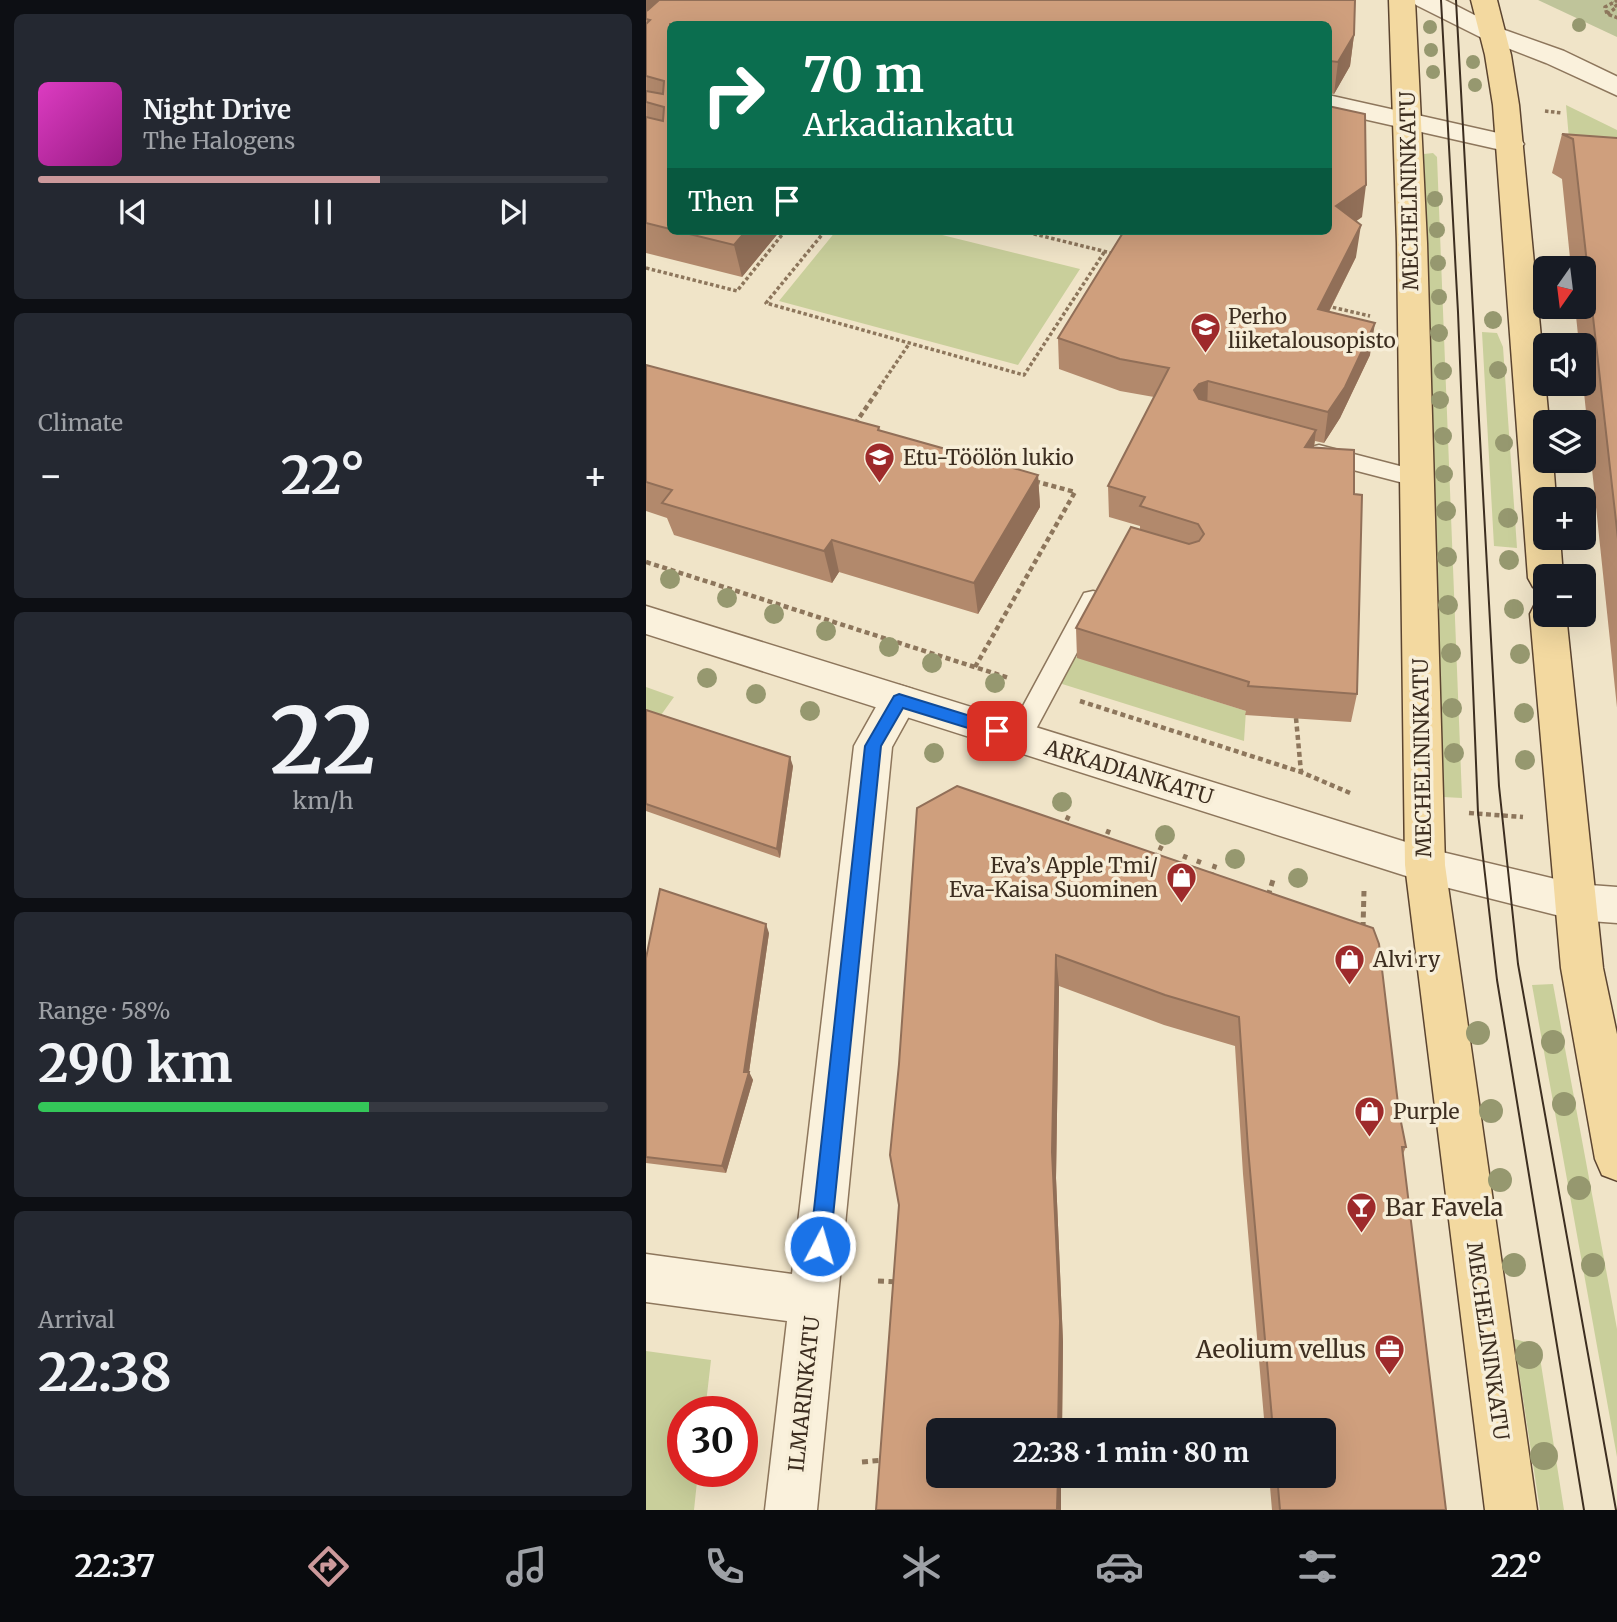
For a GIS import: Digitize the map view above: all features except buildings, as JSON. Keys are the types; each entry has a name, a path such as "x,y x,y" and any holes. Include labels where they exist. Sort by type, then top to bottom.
{"main road":[{"name":"MECHELININKATU","path":"1402,0 1412,243 1425,865 1511,1510"},
{"path":"1484,0 1498,55 1510,144 1545,564"},
{"path":"1549,627 1567,821 1597,903 1590,1022 1617,1158"}],"street":[{"path":"1425,0 1493,34 1555,57 1617,88"},
{"path":"1332,104 1510,144"},
{"name":"ARKADIANKATU","path":"646,620 1425,865 1597,903"},
{"name":"ILMARINKATU","path":"791,1510 873,746 899,700"},
{"path":"646,1278 814,1301"}],"lane":[{"path":"1299,447 1415,478"},
{"path":"1019,737 1104,581"}],"path":[{"path":"1605,7 1612,1 1617,3 1615,11"},
{"path":"1605,7 1615,11"},
{"path":"1605,7 1607,13 1617,19"},
{"path":"1607,13 1615,11"},
{"path":"646,268 737,291 782,235"},
{"path":"821,235 766,303 1024,375 1105,251"},
{"path":"1039,235 1118,254"},
{"path":"1325,305 1412,327"},
{"path":"851,429 909,344"},
{"path":"975,667 1075,492 1022,477"},
{"path":"1296,718 1301,772"},
{"path":"1422,808 1567,821"},
{"path":"1058,837 1070,813"},
{"path":"1099,852 1110,827"},
{"path":"1154,862 1163,843"},
{"path":"1179,872 1187,852"},
{"path":"1194,877 1201,856"},
{"path":"1209,881 1216,862"},
{"path":"1265,902 1274,880"},
{"path":"878,1281 904,1282"},
{"path":"862,1462 892,1459"}],"green space":[{"path":"1538,0 1617,0 1617,37"},
{"path":"1566,105 1617,130 1617,142 1569,139"},
{"path":"1433,153 1437,157 1462,798 1443,797 1424,154"},
{"path":"833,235 942,235 1080,269 1018,365 779,301"},
{"path":"1482,332 1497,333 1503,347 1517,548 1494,546"},
{"path":"1073,656 1246,711 1244,741 1059,683"},
{"path":"646,687 674,697 656,722 646,718"},
{"path":"1553,984 1617,1329 1617,1457 1532,985"},
{"path":"1514,1339 1538,1345 1564,1510 1540,1510"},
{"path":"646,1351 711,1360 707,1396 667,1396 667,1487 696,1487 694,1510 646,1510"}],"tram line":[{"path":"1441,0 1458,312 1478,813 1497,980 1584,1510"},
{"path":"1456,0 1499,786 1518,964 1616,1510"}],"place":[{"name":"Perho liiketalousopisto","path":"1205,355"},
{"name":"Etu-Töölön lukio","path":"880,484"},
{"name":"Eva’s Apple Tmi/ Eva-Kaisa Suominen","path":"1181,904"},
{"name":"Alvi ry","path":"1350,986"},
{"name":"Purple","path":"1370,1138"},
{"name":"Bar Favela","path":"1362,1234"},
{"name":"Aeolium vellus","path":"1389,1376"}],"route":[{"path":"820,1246 873,746 899,700 997,731"}]}
